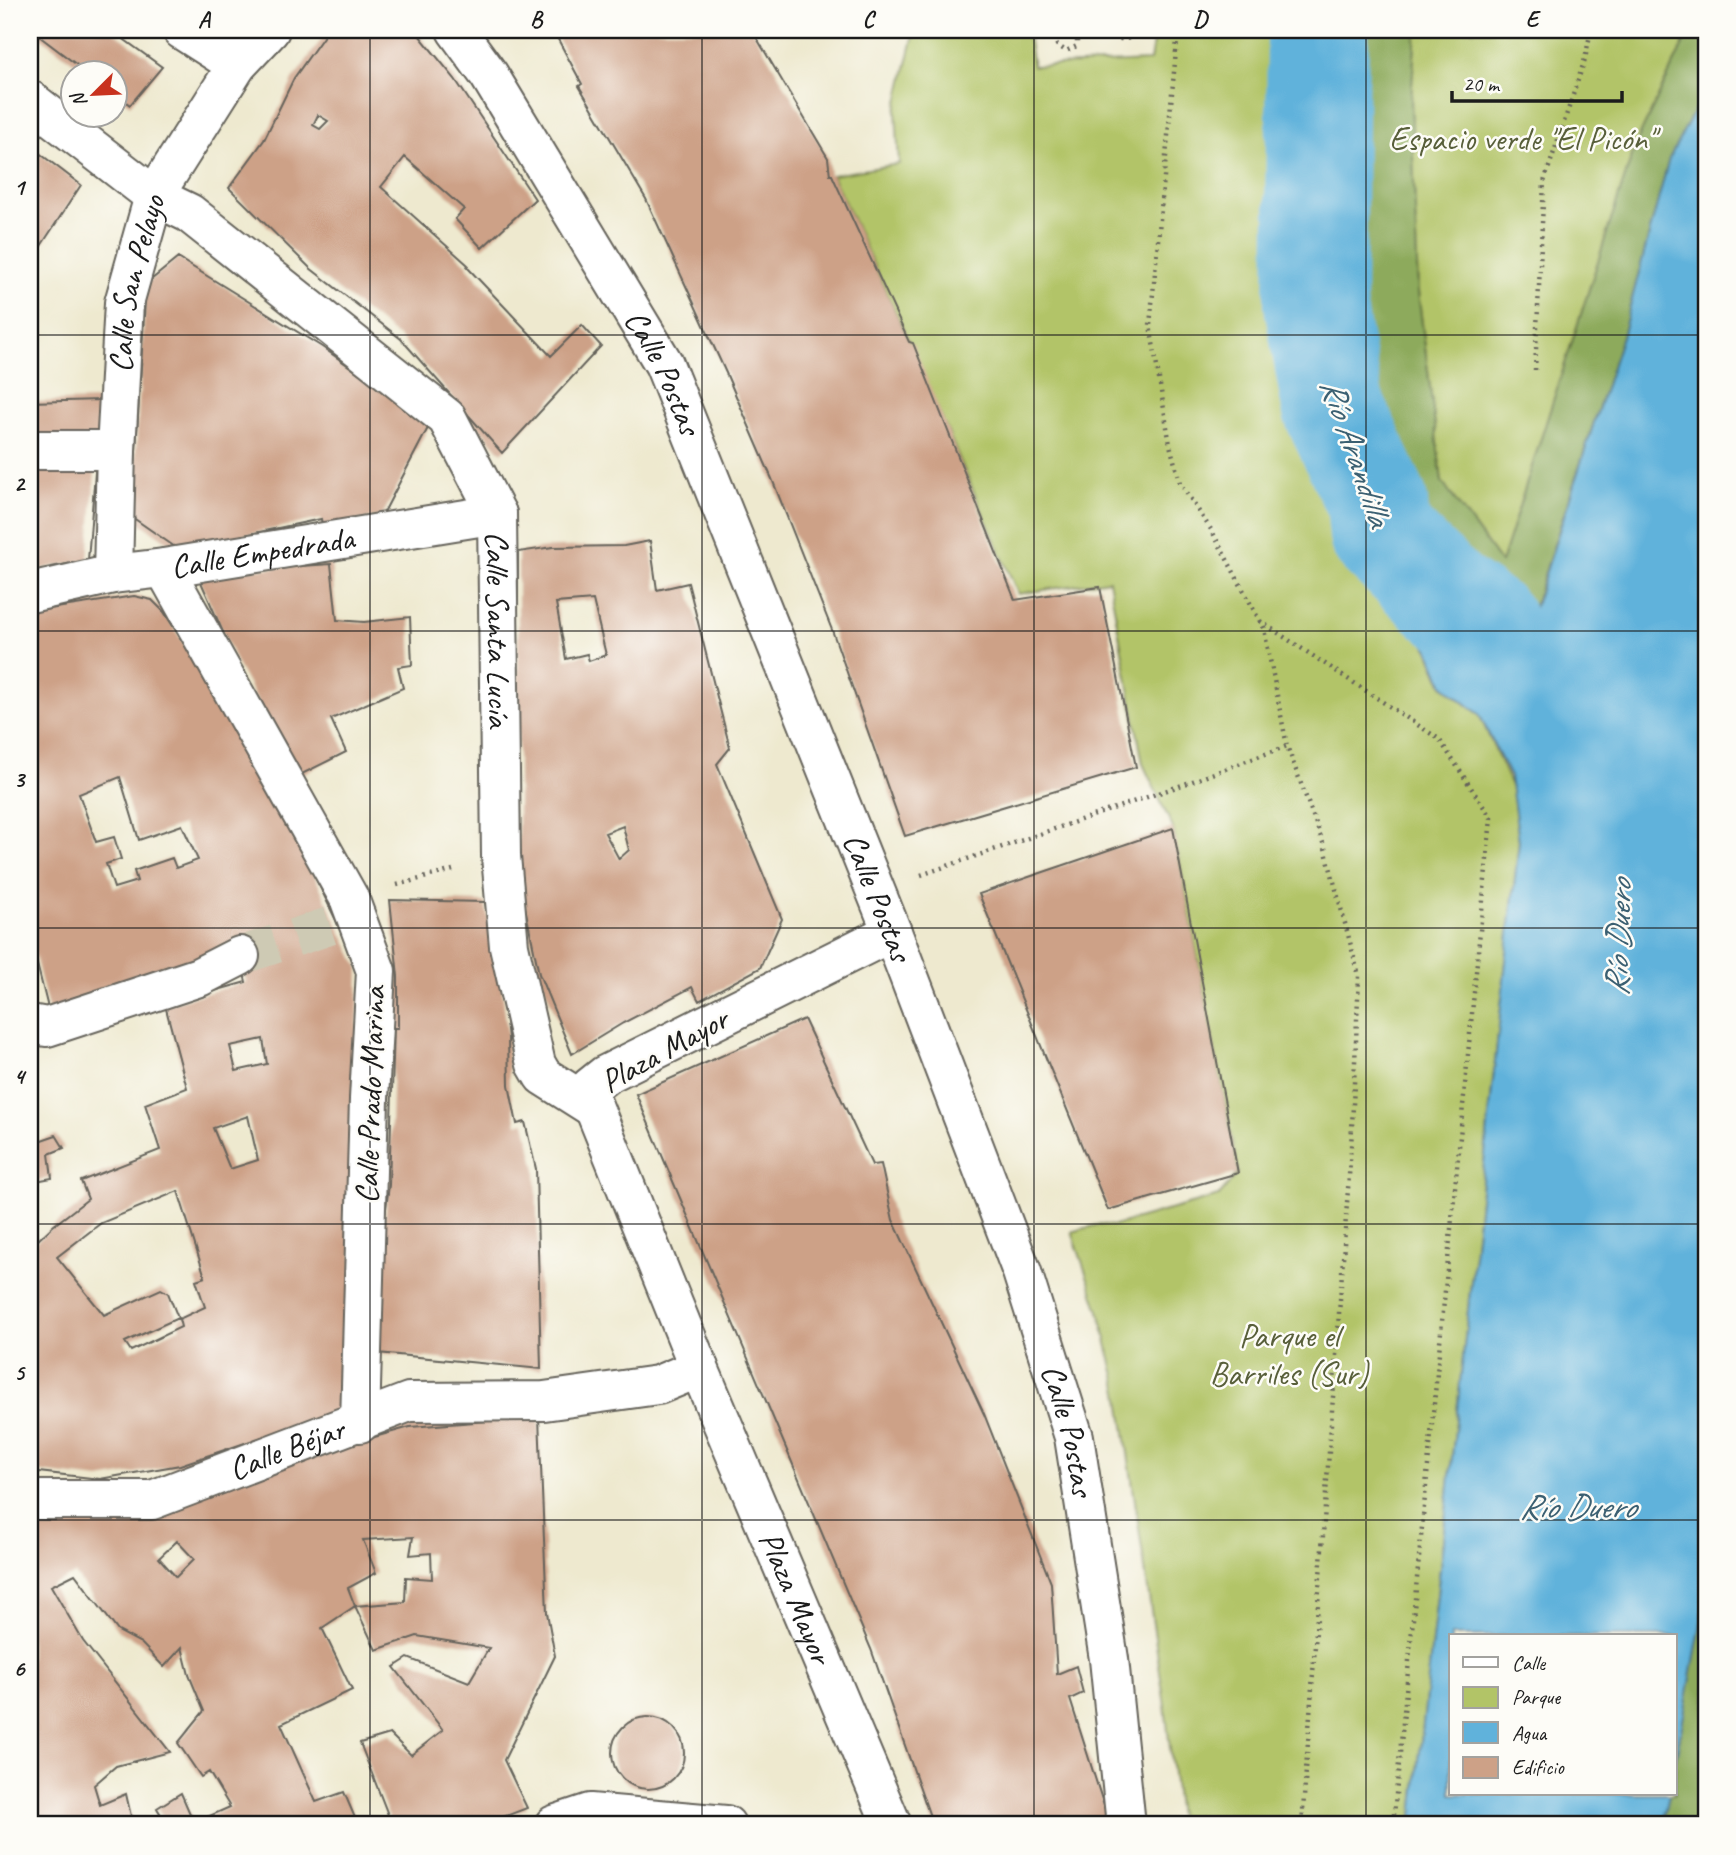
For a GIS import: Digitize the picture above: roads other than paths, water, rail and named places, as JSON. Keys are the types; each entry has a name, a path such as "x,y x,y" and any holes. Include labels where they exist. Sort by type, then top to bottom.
{"street":[{"path":"182,30 237,65"},
{"name":"Calle San Pelayo","path":"113,574 124,303 153,197 237,65 270,30"},
{"name":"Calle Postas","path":"456,30 489,75 664,364 892,932 1022,1272 1074,1437 1109,1659 1126,1825"},
{"name":"Calle Santa Lucía","path":"30,100 153,197 189,213 447,418 497,514 501,856 509,946 536,1064 543,1076 592,1107"},
{"path":"30,450 116,450"},
{"name":"Calle Empedrada","path":"30,593 113,574 497,514"},
{"name":"Calle Prado Marina","path":"163,568 376,971 360,1423"},
{"name":"Plaza Mayor","path":"892,932 605,1075 590,1087 592,1107 892,1825"},
{"path":"30,1024 47,1027 200,977 240,956"},
{"name":"Calle Béjar","path":"30,1500 152,1500 360,1423 409,1402 544,1401 658,1385 699,1368"},
{"path":"554,1825 590,1813 726,1825"}],"water":[{"name":"Río Duero","path":"1706,88 1706,1596 1676,1758 1676,1634 1449,1634 1449,1796 1669,1796 1663,1825 1412,1825 1519,841 1510,777 1479,714 1444,686 1380,534 1407,535 1521,649 1623,333 1669,159"}],"waterway":[{"name":"Río Arandilla","path":"1318,30 1315,304 1333,406 1377,503 1380,534 1446,598 1487,626"}],"tunnel":[{"path":"240,956 338,923"}],"park label":[{"name":"Espacio verde \"El Picón\"","path":"1522,139"},
{"name":"Parque el Barriles (Sur)","path":"1289,1355"}]}
